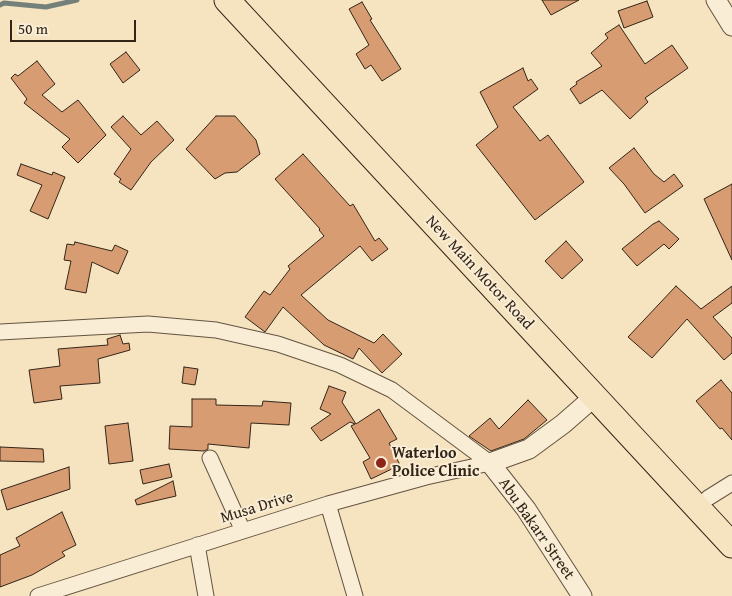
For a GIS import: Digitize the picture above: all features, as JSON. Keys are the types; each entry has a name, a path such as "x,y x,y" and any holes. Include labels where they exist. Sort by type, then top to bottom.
{"highway":[{"name":"New Main Motor Road","path":"227,0 732,545"},
{"name":"New Main Motor Road","path":"250,0 529,301 603,386 732,523"}],"street":[{"path":"716,0 732,26"},
{"path":"0,332 148,324 216,330 278,344 340,365 392,390 490,463 529,449 563,424 594,397"},
{"path":"210,458 243,531"},
{"name":"Musa Drive","path":"38,596 328,504 426,477 490,463"},
{"name":"Abu Bakarr Street","path":"490,463 526,509 582,596"},
{"path":"708,498 732,483"},
{"path":"328,504 355,596"},
{"path":"197,545 206,596"}],"building":[{"path":"542,0 579,0 551,15"},
{"path":"647,1 653,17 624,28 618,11"},
{"path":"362,2 372,19 370,20 401,69 382,81 371,65 365,69 356,54 369,45 349,9"},
{"path":"619,25 645,64 672,45 688,68 645,98 648,102 630,119 602,90 580,104 570,89 577,84 576,82 602,66 591,53 608,38 605,34"},
{"path":"126,52 140,70 123,83 110,64"},
{"path":"37,61 55,84 42,95 62,112 78,100 106,135 78,163 62,147 70,139 24,103 27,99 11,78 15,74 18,76"},
{"path":"523,68 528,81 531,79 538,89 513,107 540,141 548,135 584,182 535,220 476,145 498,127 480,92"},
{"path":"123,116 141,135 157,121 174,140 151,162 131,190 119,182 121,179 114,174 131,149 111,127"},
{"path":"216,116 235,116 256,140 260,154 237,172 225,173 215,179 186,149"},
{"path":"634,148 654,174 664,182 674,174 683,186 645,213 624,184 609,168"},
{"path":"303,154 350,206 353,204 375,241 379,238 388,249 372,261 360,246 301,295 328,320 374,343 383,334 402,354 382,373 359,348 353,359 324,345 283,307 265,332 245,317 264,291 270,295 290,269 288,266 324,236 320,229 275,179"},
{"path":"21,164 52,175 53,172 65,177 48,219 30,211 42,185 17,175"},
{"path":"732,184 732,260 704,199"},
{"path":"659,221 679,239 669,249 664,244 637,266 622,249"},
{"path":"566,241 583,260 562,279 545,261"},
{"path":"75,242 112,251 115,245 128,251 118,274 92,262 86,293 65,289 71,261 64,260 67,244 74,245"},
{"path":"676,286 701,309 732,286 732,303 713,317 732,338 732,353 724,360 687,319 652,358 628,337"},
{"path":"120,335 123,344 129,343 130,350 98,359 100,383 60,386 62,399 34,403 29,370 60,366 58,349 108,345 107,339"},
{"path":"184,367 198,369 195,385 182,383"},
{"path":"721,380 732,393 732,440 696,401"},
{"path":"329,386 346,392 342,402 356,424 379,409 397,439 389,443 400,465 371,479 363,462 370,458 351,426 355,424 350,422 321,441 311,428 331,414 320,409"},
{"path":"192,399 216,399 216,405 262,406 263,401 291,403 289,425 251,423 249,448 208,444 208,449 204,451 169,449 170,426 192,427"},
{"path":"528,400 547,420 524,439 491,451 469,436 490,418 499,429"},
{"path":"128,423 133,461 109,464 105,426"},
{"path":"0,447 43,449 44,462 0,461"},
{"path":"169,464 172,477 143,484 140,470"},
{"path":"69,467 70,489 7,510 1,490"},
{"path":"173,481 176,496 137,505 135,500"},
{"path":"62,512 76,545 62,552 65,556 32,575 0,587 0,555 20,546 16,538"}],"waterway":[{"path":"0,5 4,3 46,7 77,0"}],"place":[{"name":"Waterloo Police Clinic","path":"381,463"}]}
